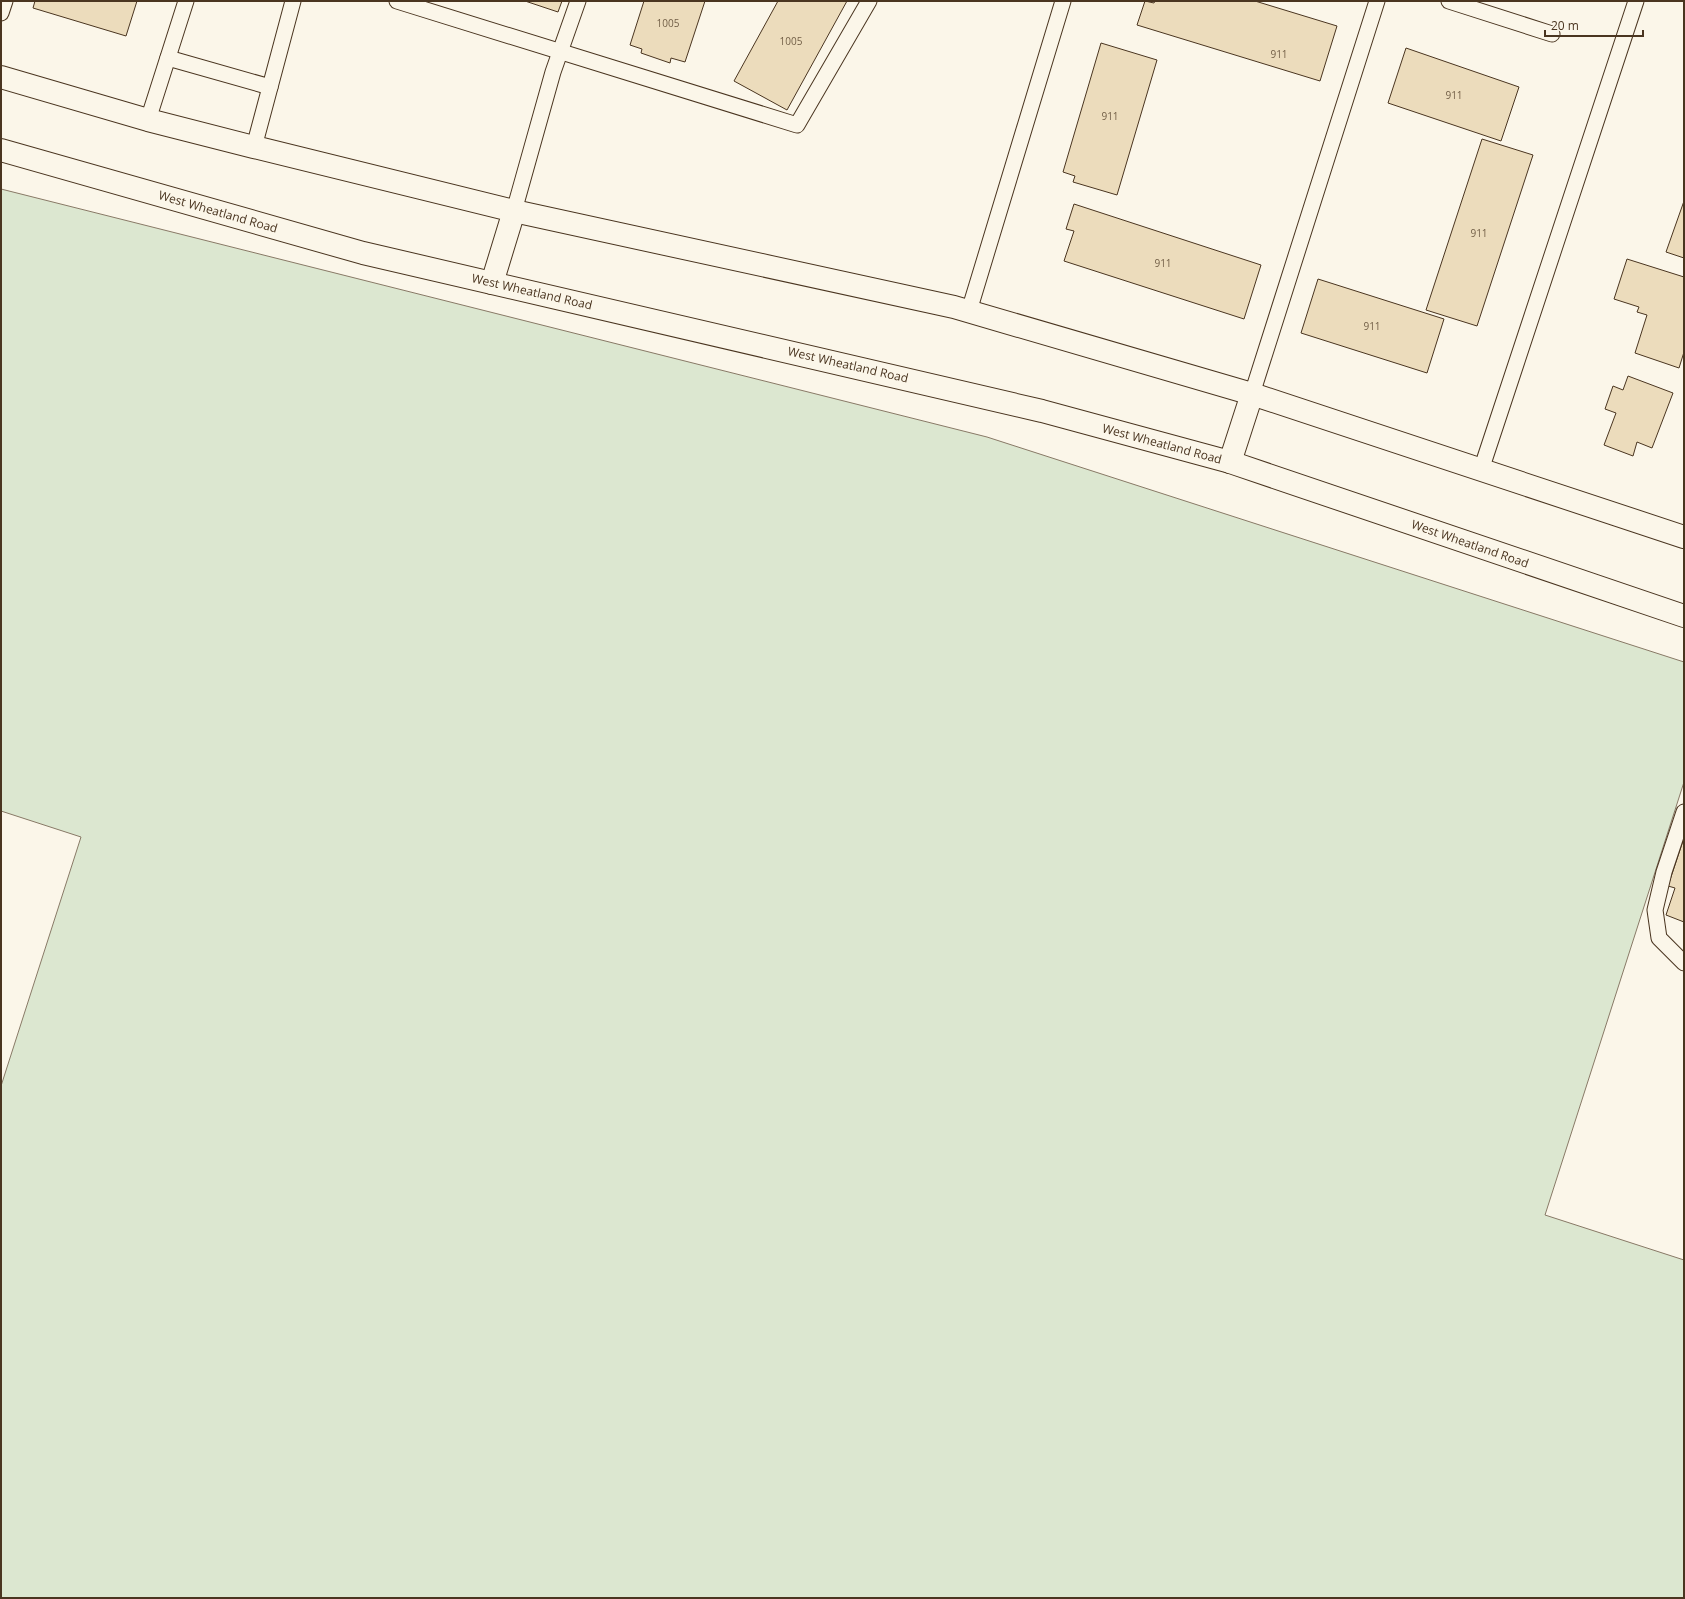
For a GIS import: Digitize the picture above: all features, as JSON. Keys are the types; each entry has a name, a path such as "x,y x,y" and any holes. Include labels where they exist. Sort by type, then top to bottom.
{"main road":[{"path":"1,77 148,120 514,211 969,311 1252,394 1684,537"},
{"name":"West Wheatland Road","path":"1,150 363,253 1042,411 1230,462 1684,616"},
{"path":"492,283 514,211"},
{"path":"1230,462 1252,394"}],"lane":[{"path":"1,14 5,1"},
{"path":"148,120 186,1"},
{"path":"254,147 293,1"},
{"path":"397,1 797,125 869,1"},
{"path":"514,211 553,72 578,1"},
{"path":"969,311 1063,1"},
{"path":"1252,394 1377,1"},
{"path":"1449,1 1552,34"},
{"path":"1481,470 1636,1"},
{"path":"168,58 270,87"},
{"path":"1684,812 1664,872 1655,910 1659,938 1684,963"}],"green space":[{"path":"1,189 987,437 1684,662 1684,782 1545,1215 1684,1260 1684,1598 1,1598 1,1086 81,837 1,811"}],"building":[{"path":"35,1 137,1 126,36 33,8"},
{"path":"525,1 562,1 558,12"},
{"path":"644,1 705,1 685,62 671,58 670,63 641,53 642,49 630,45"},
{"path":"778,1 847,1 787,110 734,81"},
{"path":"1145,1 1154,3 1155,1 1255,1 1337,26 1320,81 1137,25"},
{"path":"1101,43 1157,60 1117,195 1073,182 1075,176 1063,172"},
{"path":"1406,48 1519,87 1501,141 1388,103"},
{"path":"1482,139 1533,155 1477,326 1426,310"},
{"path":"1684,201 1684,258 1666,252"},
{"path":"1074,204 1261,265 1244,319 1064,261 1074,231 1066,229"},
{"path":"1627,259 1684,277 1684,352 1679,368 1635,353 1647,315 1637,312 1639,307 1614,299"},
{"path":"1318,279 1444,319 1427,373 1301,333"},
{"path":"1628,376 1673,393 1652,448 1637,442 1633,456 1604,445 1616,413 1605,409 1613,386 1623,390"},
{"path":"1684,838 1684,922 1666,915 1675,888 1668,886"}]}
